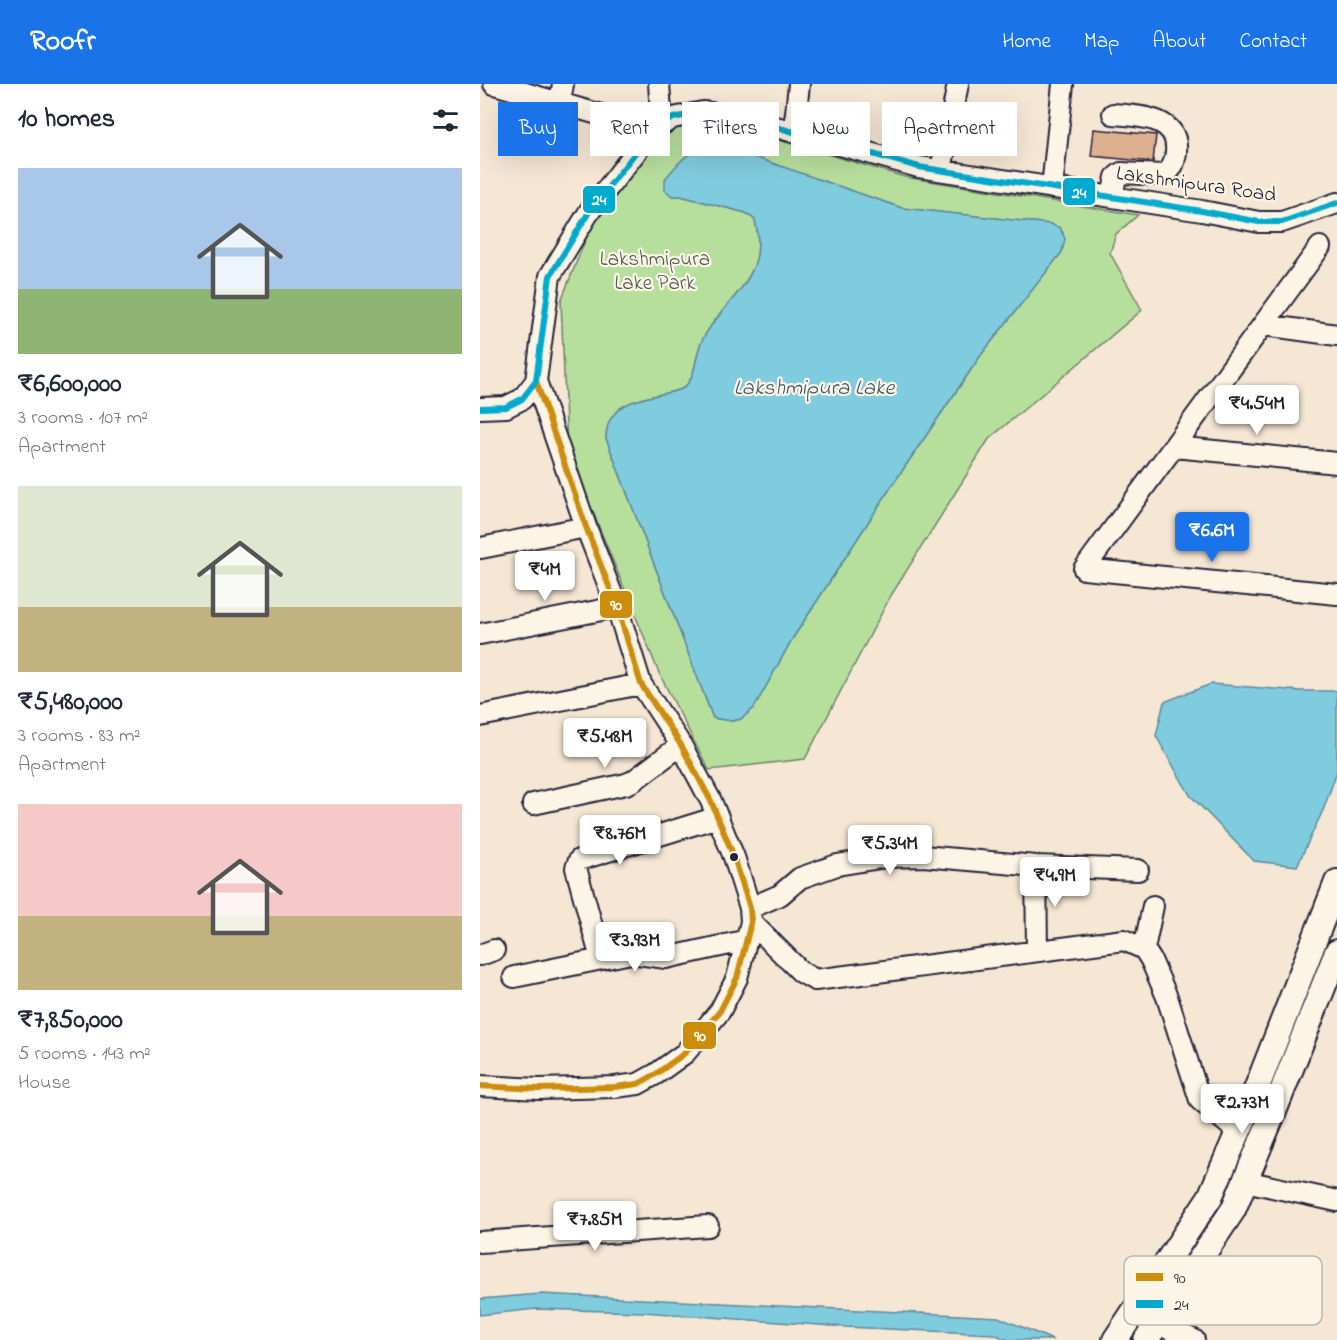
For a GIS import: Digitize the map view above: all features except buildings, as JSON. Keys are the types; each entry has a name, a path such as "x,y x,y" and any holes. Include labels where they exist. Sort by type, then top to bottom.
{"main road":[{"path":"1171,1256 1210,1197 1337,882"},
{"path":"1202,1256 1233,1210 1337,952"},
{"path":"1115,1340 1126,1325"}],"street":[{"path":"494,84 562,93 590,103"},
{"path":"659,84 659,102"},
{"path":"797,102 799,84"},
{"path":"941,170 958,84"},
{"path":"1052,188 1063,84"},
{"name":"Lakshmipura Road","path":"670,120 703,112 740,117 791,131"},
{"path":"1112,197 1116,177 1121,173 1163,176 1167,173 1175,163 1176,146 1174,136 1169,129 1157,120 1113,114"},
{"name":"Lakshmipura Road","path":"870,153 918,167 1259,222 1282,222 1337,202"},
{"path":"480,1086 539,1089 615,1087 638,1083 656,1074 685,1053 720,1011 737,978 750,923 734,856 711,801 681,745 641,684 617,607 586,527 536,381 550,276 589,212 634,156"},
{"path":"1320,248 1084,569 1337,594"},
{"path":"1263,325 1337,335"},
{"path":"480,408 506,407 522,399 536,381"},
{"path":"1174,447 1337,463"},
{"path":"481,548 586,527"},
{"path":"480,634 617,607"},
{"path":"480,716 641,684"},
{"path":"533,804 633,781 681,745"},
{"path":"601,959 576,863 579,860 718,817"},
{"path":"514,977 634,953 666,958 750,923 800,878 837,865 886,857 923,856 1036,866 1138,870"},
{"path":"1036,866 1037,950"},
{"path":"1153,906 1144,949 1167,997 1200,1100 1238,1132"},
{"path":"750,923 801,972 815,980 1124,940 1144,949"},
{"path":"1245,1181 1337,1201"},
{"path":"480,1242 708,1226"},
{"path":"1152,1332 1194,1340"}],"green space":[{"name":"Lakshmipura Lake Park","path":"674,125 682,126 682,156 687,156 665,179 672,196 681,196 746,213 755,220 758,237 757,254 749,276 713,323 701,343 693,374 687,385 682,389 645,398 623,407 614,414 608,424 606,438 713,718 732,721 741,719 754,708 791,641 891,487 981,355 1062,252 1063,233 1060,228 1050,224 902,208 750,156 779,156 779,140 791,144 791,156 833,156 905,177 1138,215 1116,234 1110,253 1142,310 989,439 890,597 805,759 709,770 659,673 567,449 561,301 596,213 647,156 670,156 670,130"}],"water":[{"name":"Lakshmipura Lake","path":"687,156 751,156 902,208 1050,224 1060,228 1065,239 1062,252 981,355 891,487 791,641 754,708 741,719 732,721 713,718 606,438 608,424 614,414 623,407 645,398 682,389 687,385 693,374 701,343 713,323 743,286 754,266 758,243 755,220 746,213 681,196 672,196 665,190 665,179"},
{"path":"1211,684 1301,691 1337,691 1337,771 1324,808 1297,866 1254,861 1190,795 1156,736 1164,702"},
{"path":"541,1294 998,1317 1053,1340 1008,1340 994,1334 846,1327 643,1312 536,1309 480,1315 480,1299"}],"transit line":[{"name":"24","path":"480,408 506,407 522,399 536,381 550,276 589,212 653,130 673,118 703,112 740,117 919,167 1259,222 1282,222 1337,203"},
{"name":"90","path":"480,1086 539,1089 615,1087 638,1084 656,1074 685,1053 720,1011 737,978 751,922 750,908 734,857 711,801 681,745 641,684 617,607 586,527 536,381"}]}
